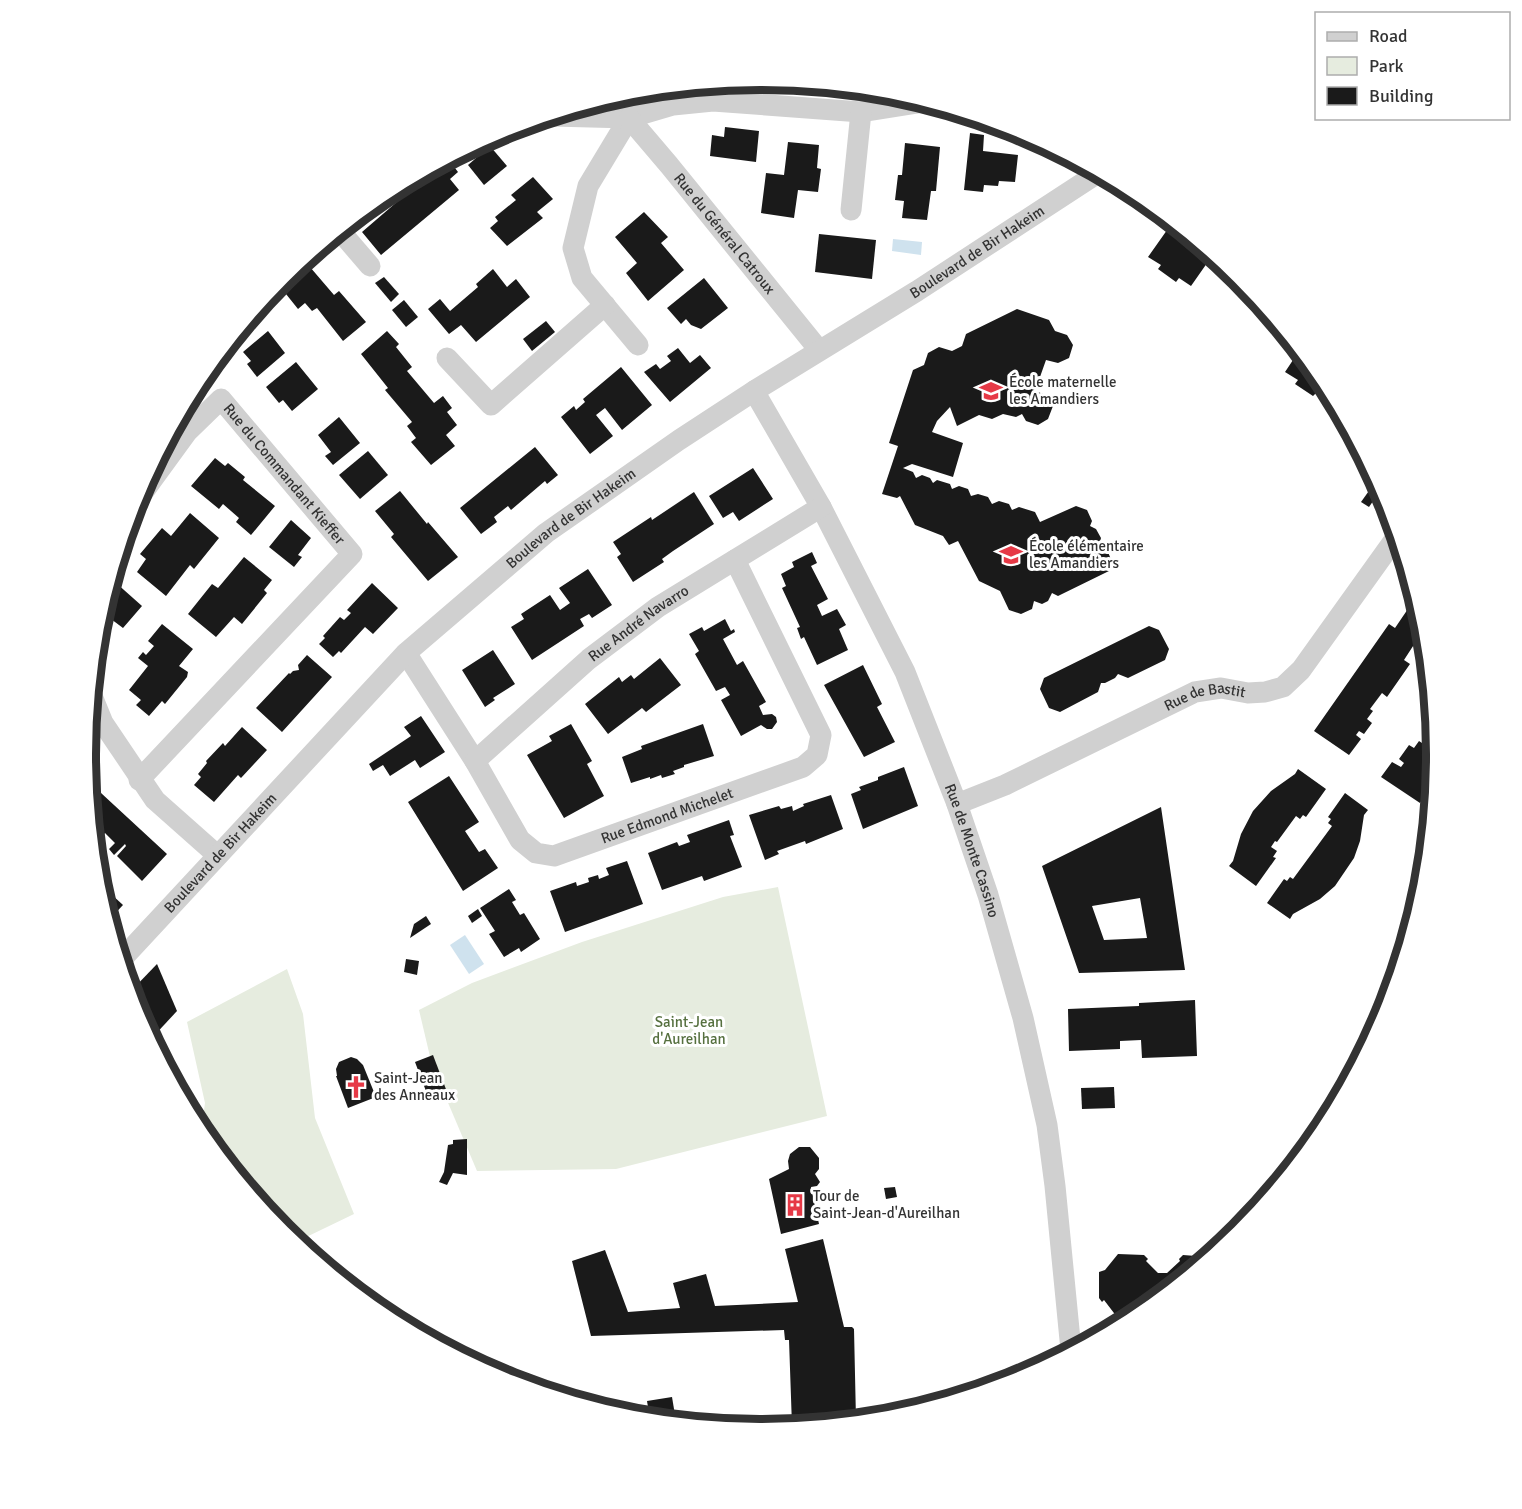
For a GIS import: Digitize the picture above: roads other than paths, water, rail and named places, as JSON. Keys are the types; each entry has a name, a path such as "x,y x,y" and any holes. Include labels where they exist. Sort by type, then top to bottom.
{"street":[{"path":"576,117 628,118 674,105 713,101 861,112 902,106"},
{"path":"630,103 628,118 588,186 573,248 582,278 638,345"},
{"path":"851,210 861,112"},
{"name":"Rue du Général Catroux","path":"628,118 819,350"},
{"name":"Boulevard de Bir Hakeim","path":"127,953 406,653 546,533 679,440 754,391 917,291 1091,178"},
{"path":"345,237 370,266"},
{"path":"447,358 490,405 605,306"},
{"name":"Rue de Monte Cassino","path":"754,391 821,507 905,672 957,804 988,895 1020,1006 1047,1125 1070,1342"},
{"name":"Rue du Commandant Kieffer","path":"139,780 352,554 220,399 187,432 163,464"},
{"name":"Rue André Navarro","path":"475,761 589,659 658,607 821,507"},
{"name":"Rue de Bastit","path":"957,804 1005,785 1195,692 1221,688 1248,693 1264,693 1283,687 1301,670 1391,544"},
{"name":"Rue Edmond Michelet","path":"406,653 475,761 520,840 536,853 554,856 804,767 817,754 821,735 735,560"},
{"path":"98,711 103,723 139,780 155,800 217,855"}],"water":[{"path":"893,239 922,242 921,255 892,251"},
{"path":"465,935 484,964 469,974 450,945"}],"place":[{"name":"École maternelle les Amandiers","path":"991,391"},
{"name":"École élémentaire les Amandiers","path":"1011,555"},
{"name":"Saint-Jean des Anneaux","path":"356,1087"},
{"name":"Tour de Saint-Jean-d'Aureilhan","path":"795,1205"}],"park label":[{"name":"Saint-Jean d'Aureilhan","path":"689,1030"}]}
